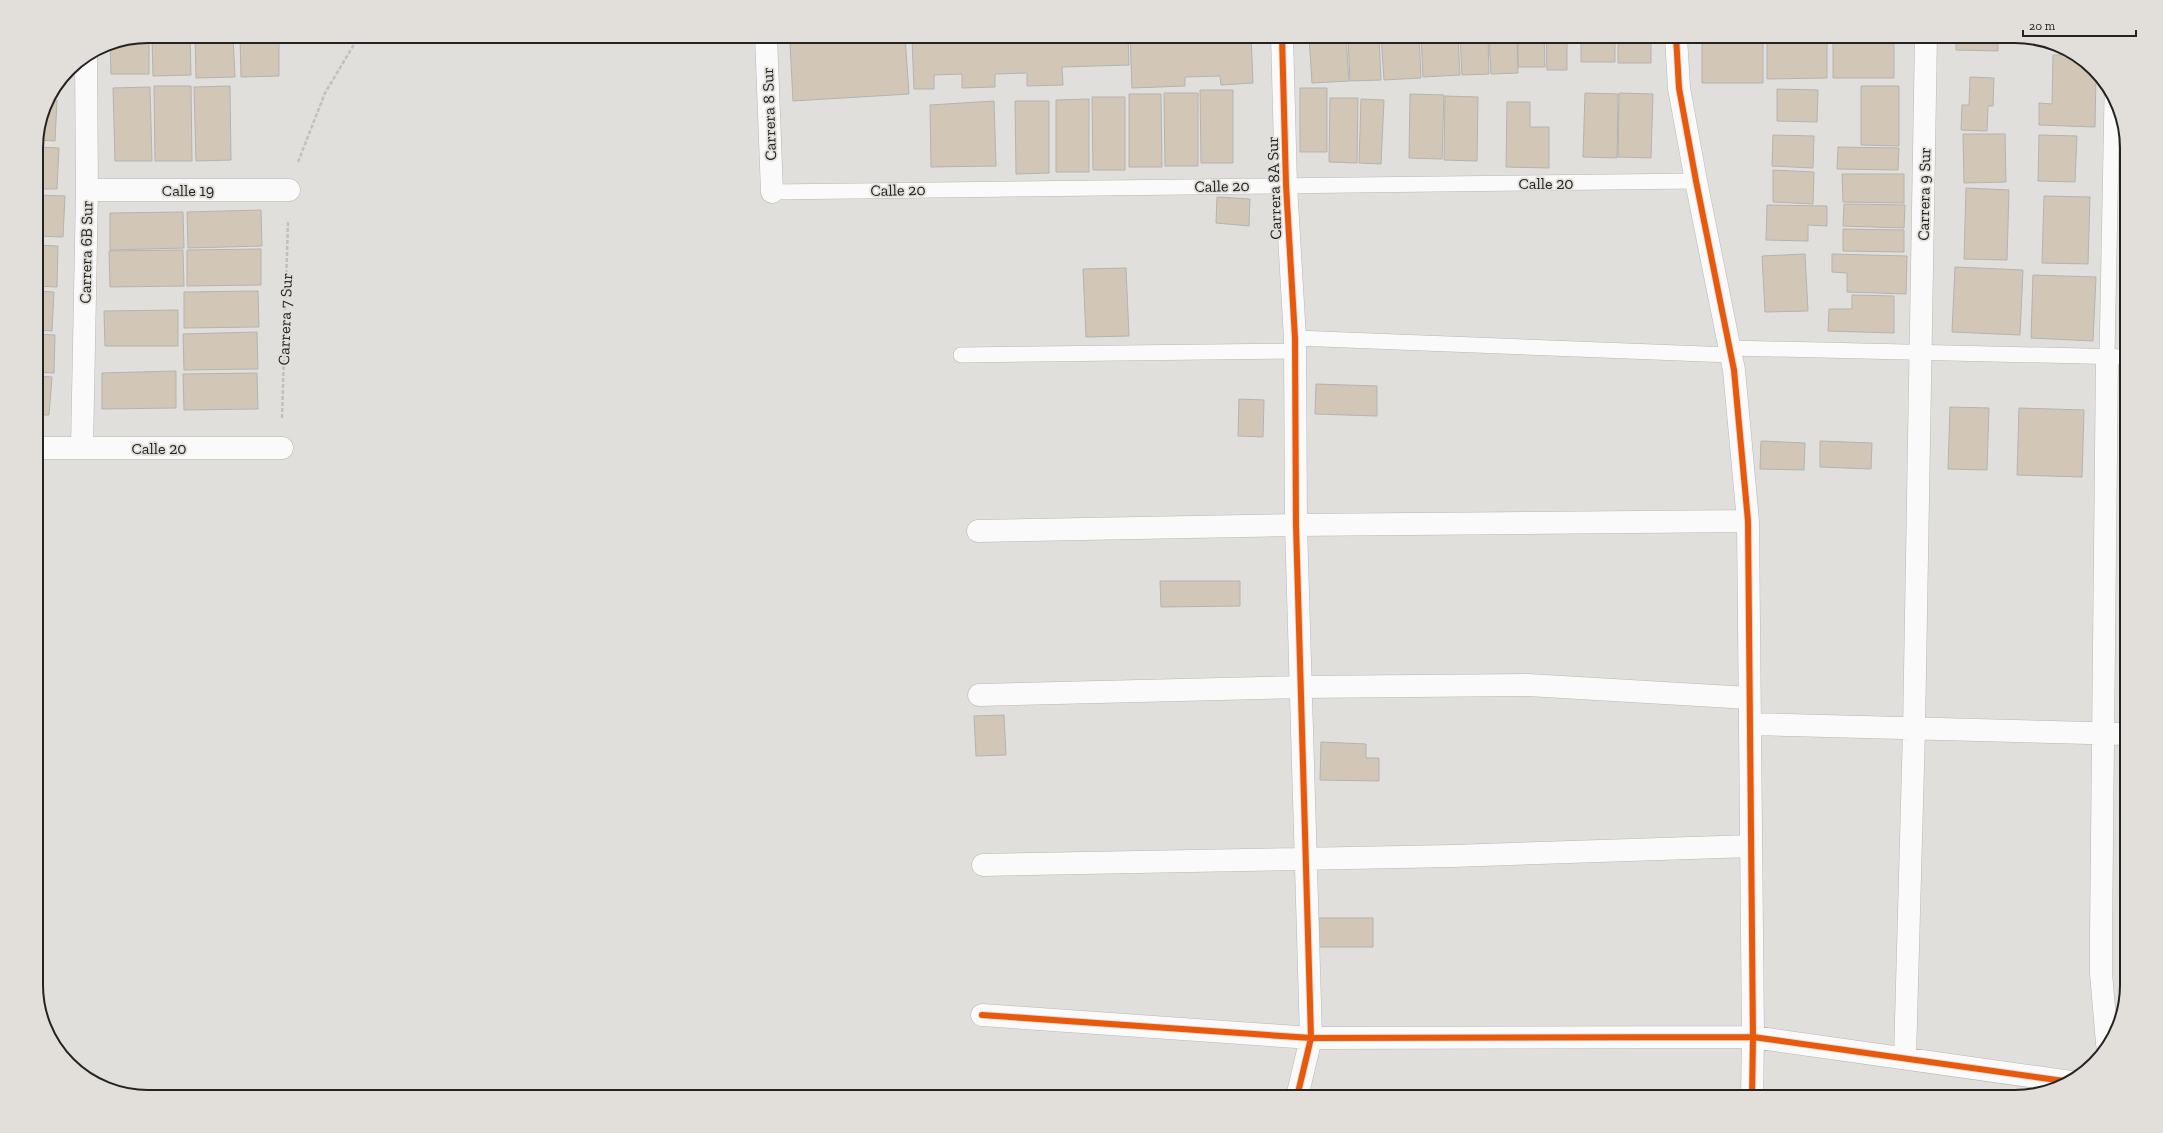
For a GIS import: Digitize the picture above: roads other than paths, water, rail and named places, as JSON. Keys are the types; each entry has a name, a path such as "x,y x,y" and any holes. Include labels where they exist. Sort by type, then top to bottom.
{"street":[{"name":"Carrera 8 Sur","path":"766,43 772,192"},
{"name":"Carrera 8A Sur","path":"1282,43 1286,185 1295,345 1296,525 1310,1038 1299,1090"},
{"path":"1677,43 1680,88 1696,182 1734,370 1748,521 1753,1037 1752,1090"},
{"name":"Carrera 9 Sur","path":"1905,1058 1914,730 1926,43"},
{"name":"Carrera 6B Sur","path":"82,448 87,190 86,64"},
{"name":"Calle 19","path":"87,190 289,190"},
{"path":"2106,1036 2101,966 2104,733 2117,357"},
{"name":"Calle 20","path":"43,448 282,448"},
{"path":"978,531 1296,525 1748,521"},
{"path":"979,696 1300,687 1528,685 1749,698"},
{"path":"1750,724 1914,730 2120,734"},
{"path":"983,865 1453,856 1751,846"},
{"path":"982,1015 1310,1038 1753,1037 2059,1080"}],"lane":[{"path":"961,355 1295,345 1921,352 2117,357 2112,109"},
{"name":"Calle 20","path":"772,192 1286,185 1696,182"}]}
